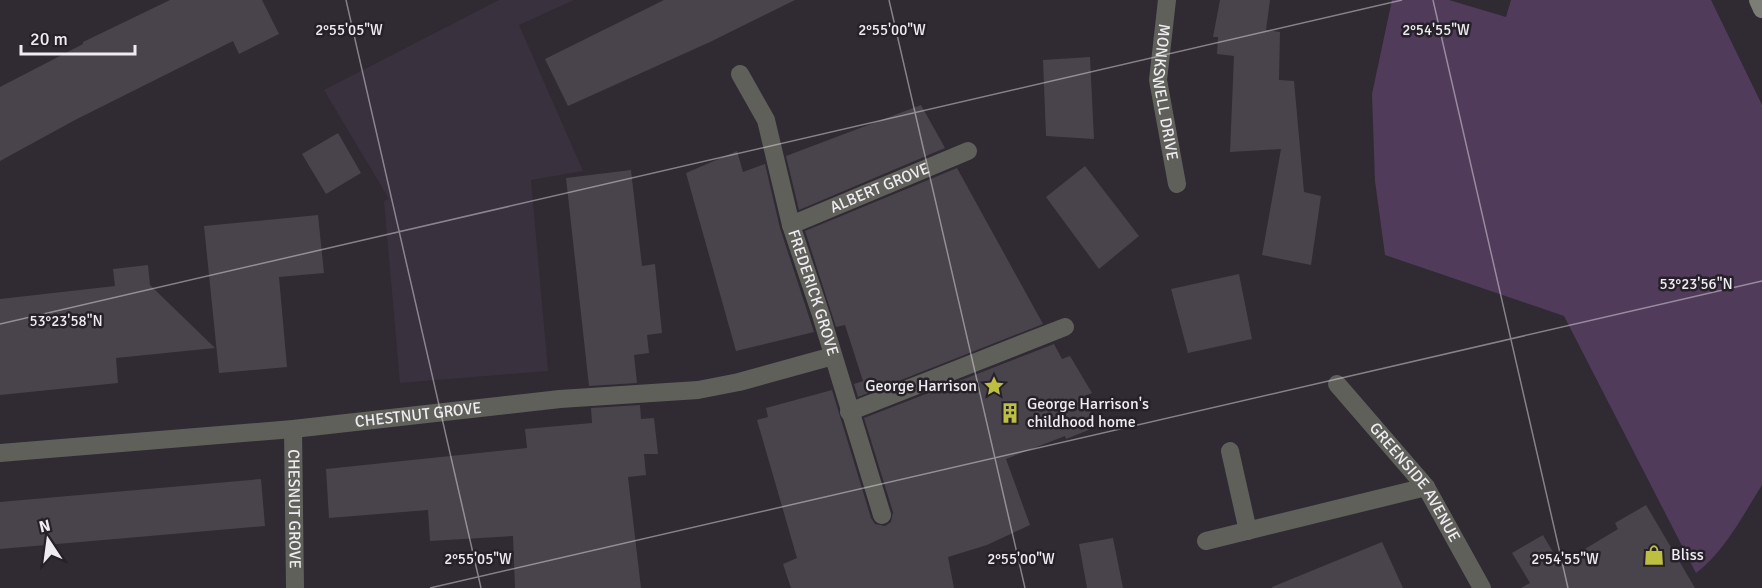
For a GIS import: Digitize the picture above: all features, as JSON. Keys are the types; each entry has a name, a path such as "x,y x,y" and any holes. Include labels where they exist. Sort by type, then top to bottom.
{"street":[{"name":"MONKSWELL DRIVE","path":"1167,0 1158,80 1177,184"},
{"path":"1758,0 1762,9"},
{"name":"FREDERICK GROVE","path":"741,74 766,120 791,225 882,515"},
{"name":"ALBERT GROVE","path":"791,225 968,151"},
{"path":"849,412 1065,327"},
{"name":"CHESTNUT GROVE","path":"0,453 293,429 560,399 698,390 739,382 833,356"},
{"name":"GREENSIDE AVENUE","path":"1337,384 1426,487 1482,588"},
{"name":"CHESNUT GROVE","path":"293,429 296,588"},
{"path":"1230,450 1248,531"},
{"path":"1206,541 1426,487"}],"shaded area":[{"path":"499,0 574,0 519,25 583,171 531,180 548,371 400,383 384,201 389,199 324,90"},
{"path":"1392,0 1449,0 1506,17 1511,0 1711,0 1762,105 1762,485 1725,543 1696,573 1564,316 1385,255 1375,181 1372,94"}],"building":[{"path":"170,0 262,0 279,34 239,54 233,41 75,120 0,161 0,87 83,42"},
{"path":"664,0 795,0 710,42 568,106 545,59"},
{"path":"1220,0 1270,0 1266,30 1280,32 1279,80 1294,81 1304,192 1321,196 1311,265 1262,255 1281,149 1230,152 1234,56 1217,54 1218,37 1213,37"},
{"path":"1090,57 1094,139 1046,136 1043,60"},
{"path":"921,105 945,148 799,210 786,156"},
{"path":"338,133 361,173 326,194 302,154"},
{"path":"737,151 743,172 765,164 780,228 814,332 736,351 686,173"},
{"path":"1085,166 1139,236 1099,269 1046,197"},
{"path":"957,168 1043,324 858,397 854,384 863,381 845,325 836,327 805,231"},
{"path":"631,170 642,266 655,264 662,333 647,335 649,353 634,355 637,383 589,386 566,178"},
{"path":"318,215 324,273 279,277 287,367 219,373 204,226"},
{"path":"148,265 150,285 215,348 116,358 118,383 0,395 0,299 115,286 113,269"},
{"path":"1239,274 1252,339 1188,353 1171,289"},
{"path":"1054,344 1062,359 1070,356 1092,393 1084,396 1096,427 1066,439 1065,436 1006,459 1030,525 987,545 948,557 954,588 791,588 783,564 797,558 757,420 768,417 766,408 832,390 871,518 875,524 885,526 891,522 893,512 864,418"},
{"path":"640,405 641,419 654,418 658,454 644,454 646,475 628,477 641,588 515,588 513,536 430,541 428,510 329,518 326,469 527,448 525,429 592,423 591,408"},
{"path":"261,479 265,526 0,549 0,502"},
{"path":"1646,505 1695,588 1521,588 1530,583 1512,553 1543,535 1560,564 1618,529 1615,523"},
{"path":"1113,538 1123,588 1087,588 1079,544"},
{"path":"1382,542 1403,588 1272,588 1272,587"}],"place":[{"name":"George Harrison","path":"994,386"},
{"name":"George Harrison's childhood home","path":"1010,413"},
{"name":"Bliss","path":"1654,555"}]}
